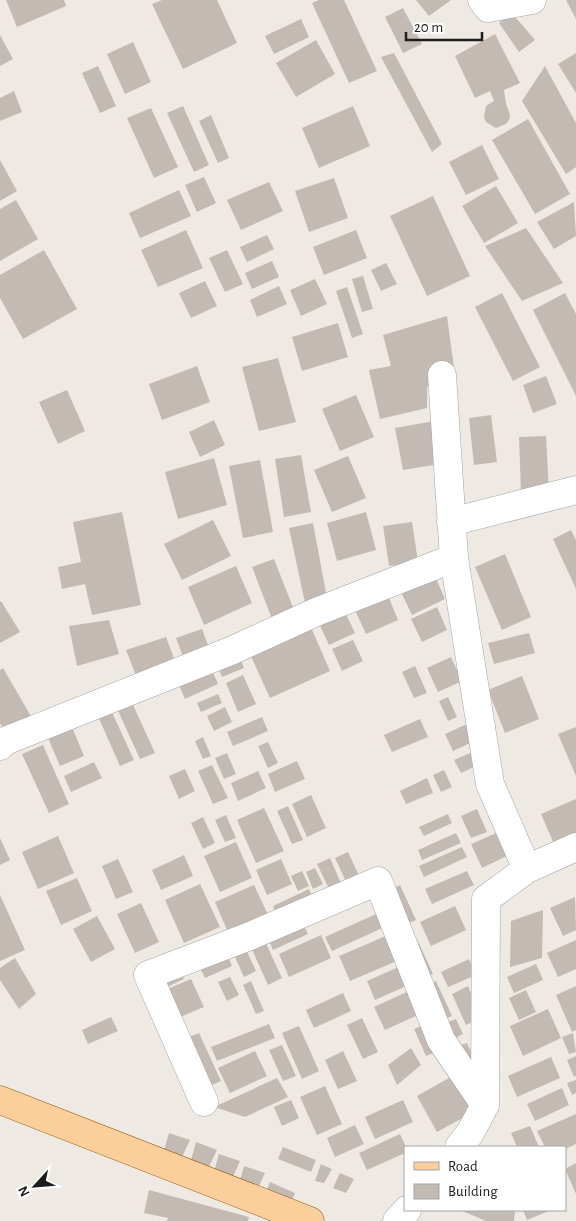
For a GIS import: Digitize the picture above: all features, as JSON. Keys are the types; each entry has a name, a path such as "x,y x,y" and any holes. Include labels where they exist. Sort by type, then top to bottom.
{"main road":[{"path":"0,1100 310,1221"}],"street":[{"path":"482,0 488,8 532,0"},
{"path":"442,375 450,522 454,558 490,784 527,869"},
{"path":"450,522 576,490"},
{"path":"0,746 5,742 233,650 316,612 454,558"},
{"path":"460,1146 470,1134 485,1105 486,899 527,869 576,847"},
{"path":"204,1102 148,975 250,936 378,880 441,1040 485,1105"},
{"path":"397,1221 406,1211"}],"building":[{"path":"6,0 64,0 66,6 17,27"},
{"path":"162,0 217,0 237,43 183,69 152,4"},
{"path":"319,0 344,0 377,71 349,83 312,3"},
{"path":"416,0 451,0 429,16"},
{"path":"566,0 576,0 576,19"},
{"path":"403,8 422,44 403,53 385,17"},
{"path":"510,11 535,40 519,52 499,23"},
{"path":"301,19 309,37 274,54 265,36"},
{"path":"495,34 520,83 504,90 510,115 509,120 506,124 496,128 486,122 484,117 486,106 494,101 490,91 475,98 455,56"},
{"path":"0,35 13,59 0,66"},
{"path":"316,40 335,74 296,97 276,63"},
{"path":"133,42 151,82 125,94 107,54"},
{"path":"394,53 442,144 432,152 381,57"},
{"path":"576,53 576,93 558,64"},
{"path":"98,66 116,106 100,113 82,73"},
{"path":"545,66 576,123 576,167 566,174 522,101"},
{"path":"14,91 22,112 0,121 0,98"},
{"path":"183,106 209,165 194,172 167,113"},
{"path":"353,106 370,146 319,168 302,128"},
{"path":"151,108 178,167 154,178 127,118"},
{"path":"211,115 229,158 218,163 199,121"},
{"path":"528,119 570,194 535,214 492,140"},
{"path":"482,145 499,179 466,195 449,162"},
{"path":"0,160 17,191 0,201"},
{"path":"204,177 216,203 197,212 185,185"},
{"path":"334,178 348,218 309,232 295,191"},
{"path":"269,182 283,211 241,230 227,200"},
{"path":"496,186 518,223 484,243 462,206"},
{"path":"179,190 191,216 140,238 129,213"},
{"path":"433,196 470,276 427,296 390,216"},
{"path":"16,200 38,239 0,261 0,209"},
{"path":"574,202 576,236 554,249 537,222"},
{"path":"526,228 563,283 522,301 485,246"},
{"path":"186,230 203,268 158,287 141,250"},
{"path":"356,230 367,258 324,275 313,247"},
{"path":"267,235 274,249 247,262 240,247"},
{"path":"44,250 77,309 23,339 0,298 0,275"},
{"path":"227,250 243,284 225,292 209,258"},
{"path":"272,261 279,277 252,289 245,273"},
{"path":"386,263 397,284 381,291 371,270"},
{"path":"363,276 373,309 362,312 352,279"},
{"path":"315,279 327,304 301,316 290,290"},
{"path":"205,281 217,306 191,318 179,293"},
{"path":"279,286 287,304 257,317 250,300"},
{"path":"347,287 363,334 352,338 336,291"},
{"path":"502,293 540,367 513,381 475,307"},
{"path":"565,293 576,314 576,396 533,310"},
{"path":"447,316 456,383 427,387 427,408 380,419 369,370 391,366 383,335"},
{"path":"338,323 348,357 302,371 292,337"},
{"path":"278,358 296,422 259,431 242,367"},
{"path":"197,366 210,402 162,420 149,384"},
{"path":"546,376 557,404 533,413 523,385"},
{"path":"67,390 85,431 58,444 39,402"},
{"path":"356,395 374,437 340,451 322,409"},
{"path":"491,415 497,462 474,465 469,418"},
{"path":"445,419 452,462 403,470 395,428"},
{"path":"214,420 225,445 200,457 189,432"},
{"path":"546,436 549,492 521,493 519,437"},
{"path":"301,455 311,512 284,517 275,459"},
{"path":"348,456 366,498 332,512 314,470"},
{"path":"214,458 227,505 178,519 165,472"},
{"path":"260,460 273,532 243,538 229,466"},
{"path":"122,512 141,605 92,615 85,584 62,589 58,567 81,562 73,522"},
{"path":"366,512 376,550 337,561 327,523"},
{"path":"213,520 231,556 182,580 164,544"},
{"path":"412,522 418,562 389,566 383,526"},
{"path":"313,523 327,598 305,603 289,528"},
{"path":"571,530 576,540 576,589 553,539"},
{"path":"505,554 531,617 502,630 475,567"},
{"path":"274,559 296,615 274,624 252,567"},
{"path":"236,566 252,603 204,625 188,587"},
{"path":"434,574 445,599 412,615 400,590"},
{"path":"387,593 398,620 366,634 354,608"},
{"path":"0,602 20,632 0,643"},
{"path":"437,607 447,630 422,642 411,619"},
{"path":"344,610 355,633 329,645 318,621"},
{"path":"109,620 119,654 77,666 69,626"},
{"path":"310,625 330,671 270,698 249,652"},
{"path":"202,629 211,653 185,662 176,638"},
{"path":"529,633 535,653 494,664 488,643"},
{"path":"166,637 176,664 137,678 126,650"},
{"path":"353,640 363,661 342,671 332,649"},
{"path":"239,655 244,668 222,677 217,665"},
{"path":"451,657 462,681 438,692 427,668"},
{"path":"415,666 427,693 414,698 402,672"},
{"path":"3,668 32,718 6,734 0,723 0,670"},
{"path":"211,668 218,684 185,699 178,683"},
{"path":"243,675 256,704 238,712 226,683"},
{"path":"522,676 539,719 505,733 488,690"},
{"path":"218,694 222,703 201,712 197,703"},
{"path":"129,696 155,753 140,759 114,702"},
{"path":"448,697 457,717 448,721 439,701"},
{"path":"225,707 232,722 214,731 207,716"},
{"path":"110,708 134,760 120,766 97,714"},
{"path":"262,717 268,731 233,746 227,732"},
{"path":"420,719 428,737 392,752 384,735"},
{"path":"469,723 477,740 453,751 445,734"},
{"path":"72,727 84,756 60,766 48,738"},
{"path":"576,727 576,776 558,734"},
{"path":"203,737 211,756 203,759 195,741"},
{"path":"268,742 278,763 268,768 258,746"},
{"path":"43,745 69,804 49,813 22,754"},
{"path":"475,751 480,764 461,773 454,760"},
{"path":"227,753 236,774 224,779 215,758"},
{"path":"297,761 305,779 275,792 268,774"},
{"path":"94,762 102,778 71,792 64,776"},
{"path":"212,765 228,798 213,804 198,771"},
{"path":"185,769 195,791 179,799 169,776"},
{"path":"444,770 452,787 441,792 433,775"},
{"path":"258,771 266,788 238,801 231,783"},
{"path":"427,778 433,793 406,804 400,791"},
{"path":"311,795 326,828 307,837 292,804"},
{"path":"576,799 576,842 557,851 541,814"},
{"path":"288,806 303,840 292,844 277,811"},
{"path":"264,808 284,851 256,863 237,820"},
{"path":"477,809 487,832 471,838 461,816"},
{"path":"448,814 452,823 424,836 419,827"},
{"path":"226,815 236,838 225,842 215,820"},
{"path":"203,817 215,843 203,849 191,823"},
{"path":"501,831 511,854 482,868 471,844"},
{"path":"456,833 461,843 422,860 418,850"},
{"path":"58,836 74,873 38,889 22,852"},
{"path":"0,838 10,860 0,865"},
{"path":"236,842 252,878 220,892 204,856"},
{"path":"462,847 467,857 424,877 419,866"},
{"path":"348,852 362,882 349,888 335,858"},
{"path":"184,855 193,876 161,890 152,870"},
{"path":"330,858 344,890 332,895 317,864"},
{"path":"118,859 133,892 116,899 102,866"},
{"path":"281,859 292,884 267,895 256,870"},
{"path":"315,868 323,884 313,889 306,872"},
{"path":"302,871 309,886 298,891 291,876"},
{"path":"467,871 474,885 432,904 425,889"},
{"path":"77,878 92,911 61,925 46,891"},
{"path":"200,884 220,927 184,943 165,900"},
{"path":"254,885 270,919 230,937 215,902"},
{"path":"400,885 416,920 405,925 389,890"},
{"path":"309,889 315,902 278,918 273,906"},
{"path":"0,895 25,950 0,961"},
{"path":"575,897 576,930 563,936 550,908"},
{"path":"141,903 159,942 135,953 117,914"},
{"path":"455,906 466,930 431,946 420,922"},
{"path":"385,910 391,924 332,951 325,937"},
{"path":"543,910 542,958 510,967 511,921"},
{"path":"97,916 115,949 91,962 73,929"},
{"path":"301,919 308,934 273,950 267,935"},
{"path":"321,935 331,958 289,977 279,954"},
{"path":"388,935 399,960 350,981 339,956"},
{"path":"264,939 282,978 268,985 250,945"},
{"path":"417,939 433,974 422,979 406,944"},
{"path":"576,940 576,969 558,977 547,953"},
{"path":"243,943 256,971 244,977 231,948"},
{"path":"225,949 232,966 205,978 197,962"},
{"path":"15,958 36,994 19,1009 0,980 0,968"},
{"path":"469,959 476,975 448,987 441,972"},
{"path":"405,964 413,983 375,1000 367,981"},
{"path":"536,964 543,980 514,993 507,977"},
{"path":"180,968 184,979 165,988 160,977"},
{"path":"230,977 239,995 227,1001 218,982"},
{"path":"191,979 204,1007 180,1017 167,989"},
{"path":"251,981 264,1011 256,1014 243,985"},
{"path":"436,981 452,1016 439,1021 424,987"},
{"path":"468,986 482,1018 466,1025 452,994"},
{"path":"576,986 576,1030 572,1032 556,995"},
{"path":"526,990 536,1012 519,1020 509,998"},
{"path":"409,991 420,1014 385,1030 374,1007"},
{"path":"343,993 351,1011 314,1028 306,1010"},
{"path":"548,1009 561,1038 523,1056 510,1026"},
{"path":"111,1017 118,1031 88,1044 82,1030"},
{"path":"362,1018 378,1052 363,1059 347,1025"},
{"path":"456,1019 463,1034 451,1040 443,1024"},
{"path":"428,1023 440,1050 426,1056 414,1029"},
{"path":"269,1024 275,1038 217,1061 211,1047"},
{"path":"299,1026 319,1071 302,1079 282,1033"},
{"path":"199,1033 221,1081 206,1088 184,1039"},
{"path":"573,1033 576,1052 569,1054 562,1037"},
{"path":"467,1043 482,1076 458,1046"},
{"path":"282,1045 296,1076 283,1081 269,1050"},
{"path":"411,1048 421,1065 397,1085 388,1065"},
{"path":"255,1051 267,1076 230,1093 218,1068"},
{"path":"343,1051 357,1081 338,1089 325,1060"},
{"path":"576,1056 576,1076 574,1077 567,1060"},
{"path":"551,1057 560,1078 517,1097 508,1076"},
{"path":"456,1074 477,1110 437,1132 417,1096"},
{"path":"277,1078 288,1097 245,1117 214,1107"},
{"path":"576,1080 576,1093 572,1095 567,1083"},
{"path":"325,1086 342,1124 317,1135 300,1097"},
{"path":"562,1088 569,1105 535,1121 527,1104"},
{"path":"291,1100 299,1118 282,1126 274,1107"},
{"path":"403,1100 413,1122 375,1139 365,1117"},
{"path":"576,1114 576,1144 566,1149 566,1146 544,1146 537,1131"},
{"path":"355,1125 364,1144 335,1157 327,1138"},
{"path":"530,1126 539,1146 517,1146 511,1133"},
{"path":"169,1133 190,1140 177,1168 161,1161"},
{"path":"400,1134 406,1146 404,1146 404,1153 367,1170 359,1153"},
{"path":"196,1142 217,1150 204,1177 188,1171"},
{"path":"283,1147 316,1160 311,1172 278,1159"},
{"path":"219,1154 240,1161 228,1188 211,1182"},
{"path":"576,1163 576,1194 566,1171 566,1168"},
{"path":"321,1164 332,1169 324,1183 315,1181"},
{"path":"244,1166 265,1173 252,1201 236,1195"},
{"path":"340,1173 354,1179 346,1193 333,1188"},
{"path":"270,1182 295,1193 284,1219 259,1209"},
{"path":"149,1190 249,1217 248,1221 167,1221 168,1218 144,1213"},
{"path":"462,1211 515,1211 514,1221 486,1221"},
{"path":"523,1211 549,1211 527,1220"}]}
